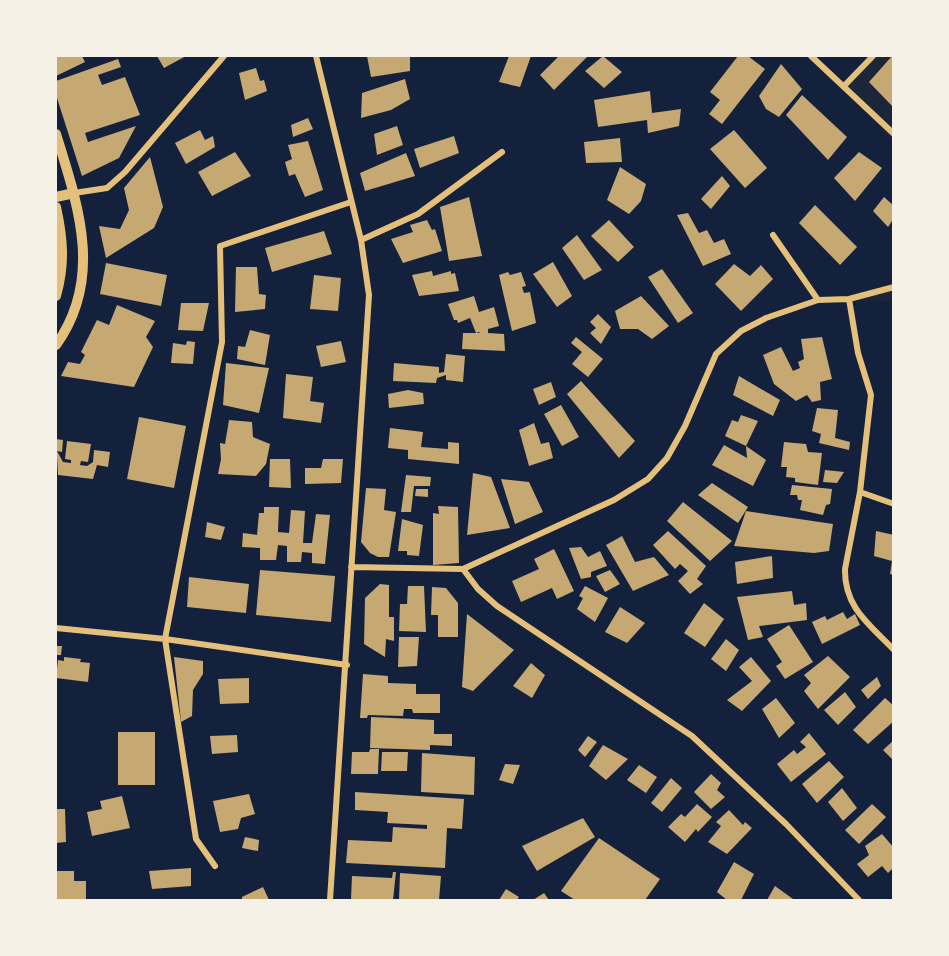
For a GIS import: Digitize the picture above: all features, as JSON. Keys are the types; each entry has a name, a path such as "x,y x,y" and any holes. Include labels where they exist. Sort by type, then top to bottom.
{"highway":[{"path":"56,134 74,193 85,260 78,300 71,319 56,345"},
{"path":"56,197 74,193"},
{"path":"56,207 63,248 63,269 56,296"}],"street":[{"path":"74,193 107,188 125,172 224,56"},
{"path":"316,56 361,240 369,295 369,323 351,567 347,665 330,900"},
{"path":"811,56 894,134"},
{"path":"844,86 873,56"},
{"path":"361,240 418,214 502,152"},
{"path":"215,866 196,839 165,639 222,342 220,246 351,202"},
{"path":"773,235 818,300"},
{"path":"351,567 463,568 614,500 648,479 667,458 685,426 716,354 741,332 766,318 818,300 849,299 894,287"},
{"path":"849,299 858,353 871,395 860,492 845,569 845,585 851,604 894,650"},
{"path":"860,492 894,504"},
{"path":"463,568 478,589 497,606 692,736 786,824 859,900"},
{"path":"56,628 165,639 347,665"}],"shaded area":[{"path":"870,56 893,56 893,142 843,83"},
{"path":"893,289 893,302 849,299"}],"building":[{"path":"56,56 82,56 85,62 56,76"},
{"path":"157,56 186,56 164,68"},
{"path":"367,56 410,56 410,71 371,77"},
{"path":"509,56 531,56 520,87 499,82"},
{"path":"559,56 588,56 554,90 540,75"},
{"path":"603,56 622,72 604,88 585,71"},
{"path":"738,56 748,56 765,69 722,124 709,114 720,100 710,92"},
{"path":"892,56 894,57 894,108 869,82"},
{"path":"118,59 121,67 98,75 102,85 125,77 140,115 85,133 88,142 136,126 119,158 82,176 56,95 56,81"},
{"path":"781,64 802,89 779,117 766,109 759,96"},
{"path":"256,68 260,81 264,80 267,91 245,100 239,73"},
{"path":"405,79 410,99 391,110 361,118 362,93"},
{"path":"650,91 652,113 681,109 679,126 648,133 647,120 598,127 594,100"},
{"path":"802,95 847,137 828,160 786,115"},
{"path":"308,118 313,129 293,137 291,125"},
{"path":"397,126 403,145 377,155 374,134"},
{"path":"200,130 205,140 213,136 215,147 186,164 175,143"},
{"path":"734,130 767,168 745,188 710,149"},
{"path":"454,136 459,153 420,168 414,149"},
{"path":"620,138 622,162 586,163 584,142"},
{"path":"308,141 323,190 305,197 295,174 289,176 285,162 292,159 288,145"},
{"path":"235,152 251,176 212,196 198,172"},
{"path":"859,152 882,168 855,201 834,178"},
{"path":"406,153 415,176 365,191 360,173"},
{"path":"150,157 163,207 154,228 106,258 99,226 120,229 129,210 124,188"},
{"path":"620,167 646,184 641,201 629,214 607,200"},
{"path":"722,176 730,186 711,209 701,199"},
{"path":"469,197 482,256 449,261 440,207"},
{"path":"884,197 894,206 894,218 888,227 873,211"},
{"path":"815,205 857,247 840,265 799,223"},
{"path":"688,213 699,233 707,230 714,243 724,239 731,254 703,266 677,215"},
{"path":"427,220 432,230 435,229 442,251 403,263 391,239 413,232 410,225"},
{"path":"609,220 634,247 618,262 591,236"},
{"path":"324,231 332,254 272,272 265,248"},
{"path":"577,235 602,270 584,280 562,248"},
{"path":"553,262 572,296 557,307 533,274"},
{"path":"106,263 167,275 161,306 100,294"},
{"path":"734,264 750,276 761,265 773,279 741,311 715,284"},
{"path":"236,267 257,267 259,294 266,295 265,309 235,312"},
{"path":"662,269 693,313 678,323 648,277"},
{"path":"432,271 433,276 451,271 451,274 455,273 459,291 419,296 412,275"},
{"path":"508,272 510,275 521,272 526,286 522,287 524,293 530,292 536,323 512,331 499,275"},
{"path":"314,275 341,278 338,311 310,309"},
{"path":"474,296 479,312 494,307 499,326 488,329 488,333 504,334 505,351 462,349 463,333 476,333 470,318 458,323 454,320 448,304"},
{"path":"641,296 669,326 652,339 638,329 620,329 615,311"},
{"path":"181,303 209,303 203,331 178,330"},
{"path":"117,305 155,321 146,337 153,347 134,387 61,376 68,362 80,364 85,355 81,352 97,320 109,325"},
{"path":"598,314 611,327 601,344 590,333 596,328 590,322"},
{"path":"250,330 270,335 265,365 237,359 238,346 245,347"},
{"path":"576,337 603,359 588,377 572,364 582,352 571,343"},
{"path":"822,337 832,379 820,382 821,400 812,402 807,395 796,401 774,384 763,355 781,347 793,371 800,368 798,362 804,359 801,339"},
{"path":"187,341 195,342 193,364 171,363 173,343 186,345"},
{"path":"341,341 346,362 321,367 316,346"},
{"path":"446,354 465,356 463,382 446,380 446,375 437,378 436,383 393,381 394,363 439,367 439,373 444,372"},
{"path":"226,363 269,368 259,413 223,405"},
{"path":"286,374 313,377 310,401 324,403 321,423 283,418"},
{"path":"739,376 780,400 773,416 733,395"},
{"path":"581,381 635,441 619,458 567,394"},
{"path":"551,382 556,397 539,405 533,389"},
{"path":"408,390 423,393 424,404 389,408 388,394"},
{"path":"561,405 579,437 562,446 544,414"},
{"path":"817,408 838,410 835,438 850,442 849,450 819,443 821,434 812,431"},
{"path":"741,415 758,421 746,446 725,436 732,420 738,422"},
{"path":"139,417 186,426 174,488 127,479"},
{"path":"229,420 252,422 253,437 270,444 266,464 256,476 218,474 221,459 220,443 225,444"},
{"path":"534,423 541,444 549,442 553,458 529,466 519,430"},
{"path":"390,428 423,432 421,447 448,449 448,442 459,443 459,464 408,459 408,450 388,448"},
{"path":"56,439 63,440 62,452 57,451 63,462 71,463 71,460 65,459 67,441 91,444 88,462 81,461 80,465 87,466 93,462 94,450 110,452 108,467 97,465 93,479 58,475"},
{"path":"784,442 806,444 808,452 822,453 818,485 795,482 795,478 786,477 787,467 781,467"},
{"path":"724,445 747,458 746,446 766,460 753,486 712,465"},
{"path":"270,459 290,459 291,488 269,487"},
{"path":"323,459 343,459 341,483 305,484 305,468 321,468"},
{"path":"825,470 844,472 837,483 823,482"},
{"path":"473,473 491,477 510,528 467,535"},
{"path":"406,475 431,477 430,486 414,486 411,512 401,512"},
{"path":"501,479 529,482 543,512 515,524"},
{"path":"712,483 748,507 738,523 698,495"},
{"path":"792,485 832,489 830,504 826,505 823,515 800,510 802,500 798,500 797,495 790,495"},
{"path":"366,488 386,489 384,510 396,512 389,557 378,557 370,553 361,542"},
{"path":"416,489 428,489 428,497 415,496"},
{"path":"683,502 732,541 710,561 667,521"},
{"path":"438,506 458,507 459,563 433,565 433,513 439,514"},
{"path":"264,507 279,507 278,532 289,533 291,510 305,511 303,543 312,543 316,514 330,515 325,564 312,563 312,553 302,552 301,562 287,562 287,546 278,545 276,560 260,560 260,548 242,547 243,533 257,535 259,513 264,513"},
{"path":"746,511 833,524 829,551 814,553 734,546"},
{"path":"402,519 423,525 419,556 407,555 407,551 398,551"},
{"path":"207,522 225,527 221,540 205,537"},
{"path":"668,531 706,566 697,579 703,584 690,594 678,581 688,571 680,564 675,569 653,545"},
{"path":"876,531 894,535 894,575 890,574 892,561 874,556"},
{"path":"622,536 635,562 654,557 669,575 633,591 606,545"},
{"path":"581,547 588,557 600,551 607,566 591,572 591,577 581,579 569,548"},
{"path":"554,549 574,591 557,599 552,588 521,602 512,581 539,569 534,559"},
{"path":"772,556 773,578 737,584 735,562"},
{"path":"260,570 335,576 331,622 256,615"},
{"path":"610,570 620,584 605,592 596,576"},
{"path":"189,577 249,584 246,613 187,607"},
{"path":"380,584 389,585 389,617 394,617 394,641 386,639 385,657 364,644 365,598"},
{"path":"408,586 424,586 426,632 399,631 400,604 407,604"},
{"path":"585,586 608,598 595,622 577,609 583,598 579,596"},
{"path":"432,587 446,588 458,603 458,637 438,637 438,615 431,615"},
{"path":"792,591 794,605 806,603 807,620 759,626 763,637 748,640 737,597"},
{"path":"704,603 724,619 705,647 684,633"},
{"path":"620,607 645,623 627,643 605,632"},
{"path":"843,612 847,619 855,614 860,625 822,644 812,622 825,616 827,620"},
{"path":"467,614 514,650 473,691 462,687"},
{"path":"789,625 813,662 785,679 776,666 782,662 767,639"},
{"path":"399,637 419,637 417,666 398,667"},
{"path":"726,639 739,650 726,671 711,659"},
{"path":"56,646 62,646 61,655 56,655"},
{"path":"828,656 850,677 818,709 804,691 811,683 804,675"},
{"path":"64,657 81,659 80,662 90,663 88,682 56,678 58,660 64,661"},
{"path":"174,657 203,661 203,674 193,690 192,716 181,722"},
{"path":"751,657 771,681 742,711 727,700 752,681 739,667"},
{"path":"531,663 545,675 532,698 513,686"},
{"path":"363,674 388,676 388,683 416,684 416,694 440,694 440,713 413,713 412,709 404,709 403,716 368,715 367,718 360,718"},
{"path":"877,677 881,686 868,699 861,690"},
{"path":"249,678 249,703 220,704 218,679"},
{"path":"845,692 856,707 838,725 824,710"},
{"path":"776,698 795,723 779,738 762,709"},
{"path":"885,698 894,706 894,721 868,744 853,730"},
{"path":"371,717 434,720 434,734 452,734 452,746 430,745 430,750 370,748"},
{"path":"118,732 155,732 155,785 118,785"},
{"path":"809,733 826,754 791,782 777,764 794,750 797,754 806,747 800,742"},
{"path":"237,735 238,752 212,754 210,736"},
{"path":"588,736 597,742 585,757 578,750"},
{"path":"894,740 894,761 883,750"},
{"path":"603,745 628,759 606,780 589,766"},
{"path":"370,749 379,749 378,774 351,774 352,752 369,752"},
{"path":"382,752 408,752 407,771 381,771"},
{"path":"422,753 475,757 474,795 421,792"},
{"path":"829,761 844,777 817,803 802,784"},
{"path":"505,764 520,765 513,784 499,780"},
{"path":"639,765 657,777 646,793 627,780"},
{"path":"711,774 721,783 717,790 725,797 711,809 694,792"},
{"path":"671,778 682,788 662,812 651,803"},
{"path":"842,788 857,808 843,821 828,802"},
{"path":"355,792 464,799 462,829 447,828 445,868 346,863 348,840 392,842 393,827 427,829 427,825 387,823 388,812 355,810"},
{"path":"249,794 255,814 241,818 238,829 220,832 213,801"},
{"path":"122,796 130,828 92,836 87,812 102,809 100,801"},
{"path":"697,804 712,817 698,832 696,829 685,842 668,827 681,814 685,817"},
{"path":"872,804 886,817 859,844 845,830"},
{"path":"56,809 65,809 66,842 56,843"},
{"path":"729,810 743,825 745,822 752,828 727,854 708,842 721,826 716,822"},
{"path":"583,818 595,837 537,871 522,846"},
{"path":"882,834 894,848 894,867 888,873 882,866 868,877 857,864 869,855 865,846"},
{"path":"245,837 259,840 258,851 242,848"},
{"path":"599,838 660,879 645,900 575,900 561,891"},
{"path":"734,862 754,874 741,900 727,900 717,892"},
{"path":"191,868 191,886 152,889 149,871"},
{"path":"57,871 74,871 74,881 86,881 86,900 56,900"},
{"path":"393,872 396,872 393,900 351,899 352,876 392,878"},
{"path":"400,873 441,876 439,900 399,900"},
{"path":"775,886 793,899 767,900"},
{"path":"263,887 269,900 242,900 242,897"},
{"path":"506,889 519,897 517,900 499,900"},
{"path":"544,893 549,900 533,900"}]}
